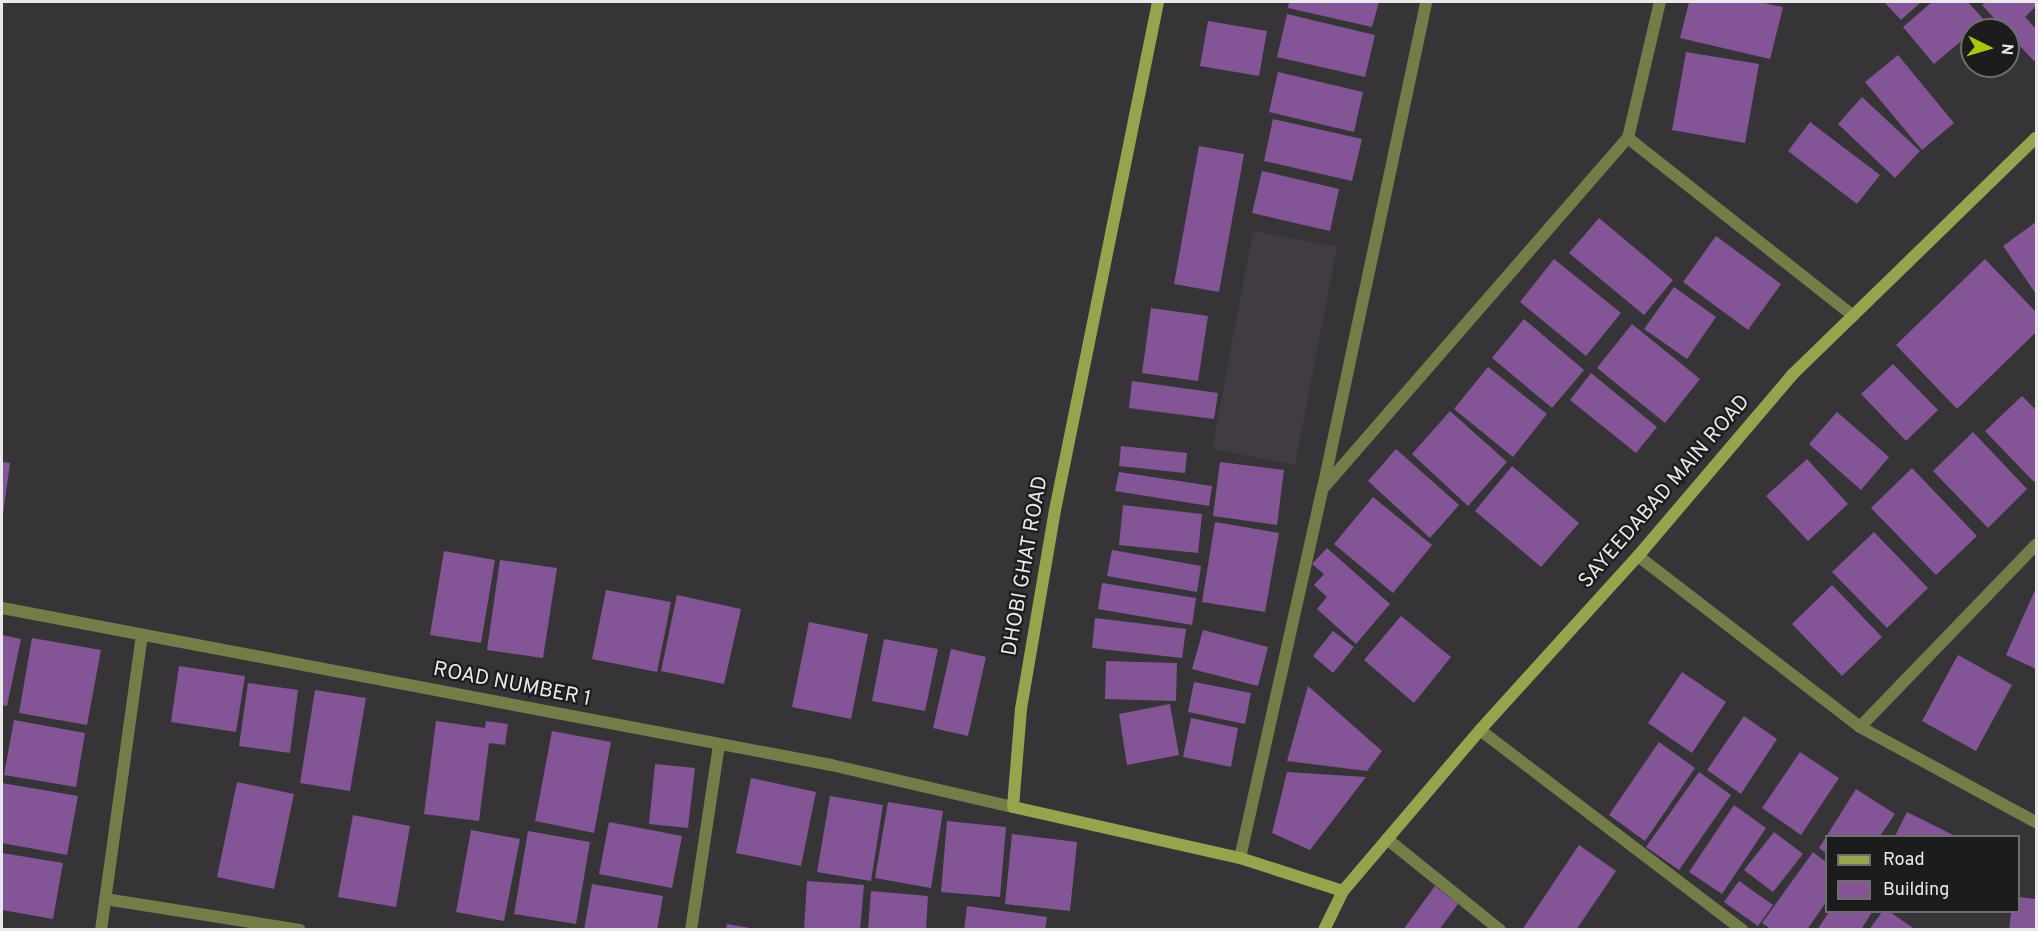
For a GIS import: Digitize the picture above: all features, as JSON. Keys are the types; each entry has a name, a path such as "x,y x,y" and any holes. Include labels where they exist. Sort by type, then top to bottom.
{"main road":[{"name":"DHOBI GHAT ROAD","path":"1013,807 1021,709 1055,510 1158,2"},
{"name":"SAYEEDABAD MAIN ROAD","path":"1324,930 1342,891 1480,730 1638,556 1793,374 2037,138"},
{"path":"1013,807 1240,858 1342,891"}],"street":[{"path":"1240,858 1323,488 1426,2"},
{"path":"1323,488 1628,138 1660,2"},
{"path":"1628,138 1853,316"},
{"path":"1860,727 2037,545"},
{"path":"1638,556 1860,727 2037,822"},
{"name":"ROAD NUMBER 1","path":"2,608 831,765 1013,807"},
{"path":"101,930 142,634"},
{"path":"1480,730 1743,930"},
{"path":"691,930 719,744"},
{"path":"1387,839 1500,930"},
{"path":"105,899 300,930"}],"shaded area":[{"path":"1253,231 1337,247 1295,465 1212,449"}],"building":[{"path":"1289,2 1379,2 1372,27 1288,8"},
{"path":"1689,2 1759,2 1783,7 1770,59 1680,38"},
{"path":"1884,2 1921,2 1901,20"},
{"path":"1932,2 1968,2 1982,18 1960,18 1960,42 1934,64 1903,27"},
{"path":"1985,2 2036,2 2036,6 2025,17 2036,29 2036,59 2034,61 2020,46 2020,18 1994,18 1982,5"},
{"path":"1287,14 1375,35 1365,77 1277,57"},
{"path":"1208,21 1267,31 1259,76 1200,66"},
{"path":"1686,52 1759,64 1745,143 1672,130"},
{"path":"1898,55 1954,123 1922,150 1865,82"},
{"path":"1278,72 1363,92 1354,132 1269,112"},
{"path":"1862,97 1920,151 1895,178 1838,124"},
{"path":"1273,119 1362,139 1352,181 1264,161"},
{"path":"1810,122 1880,175 1857,204 1788,151"},
{"path":"1199,146 1244,154 1219,292 1174,284"},
{"path":"1262,171 1339,189 1330,231 1252,213"},
{"path":"1599,218 1673,280 1644,315 1569,253"},
{"path":"2036,222 2036,294 2003,246"},
{"path":"1716,236 1781,284 1748,330 1683,282"},
{"path":"1554,259 1621,313 1586,356 1520,302"},
{"path":"1985,259 2036,312 2036,332 1957,409 1896,345"},
{"path":"1674,287 1716,317 1687,359 1644,329"},
{"path":"1151,308 1208,316 1198,381 1142,373"},
{"path":"1524,319 1584,370 1552,408 1492,358"},
{"path":"1632,324 1700,379 1665,423 1597,368"},
{"path":"1893,364 1938,410 1906,441 1861,394"},
{"path":"1488,367 1547,414 1513,457 1454,409"},
{"path":"1591,373 1657,427 1636,453 1570,400"},
{"path":"1132,381 1218,393 1214,419 1129,408"},
{"path":"2022,396 2036,410 2036,479 2034,482 1985,431"},
{"path":"1450,411 1507,462 1468,506 1412,454"},
{"path":"1837,412 1889,457 1861,490 1809,444"},
{"path":"1973,432 2027,489 1988,528 1933,471"},
{"path":"1121,446 1187,453 1185,473 1119,466"},
{"path":"1396,449 1459,505 1430,538 1368,481"},
{"path":"1807,459 1848,504 1808,541 1766,496"},
{"path":"2,462 10,463 3,514 2,514"},
{"path":"1220,462 1284,470 1277,525 1213,516"},
{"path":"1512,466 1579,523 1541,567 1475,511"},
{"path":"1912,468 1977,536 1936,575 1871,508"},
{"path":"1119,472 1212,486 1209,506 1115,491"},
{"path":"1373,497 1432,545 1393,593 1334,544"},
{"path":"1123,505 1202,514 1198,553 1119,545"},
{"path":"1215,522 1279,533 1265,612 1202,602"},
{"path":"1874,532 1928,588 1887,628 1832,572"},
{"path":"1327,548 1390,604 1356,644 1317,609 1327,597 1314,585 1324,574 1312,564"},
{"path":"1112,550 1201,566 1197,592 1107,576"},
{"path":"444,551 495,560 481,643 430,635"},
{"path":"500,560 557,568 543,658 487,650"},
{"path":"1102,583 1196,598 1192,625 1098,609"},
{"path":"1832,585 1882,637 1842,676 1792,624"},
{"path":"2036,588 2036,669 2006,655"},
{"path":"606,590 671,602 657,672 592,659"},
{"path":"677,595 741,609 724,684 661,671"},
{"path":"1401,616 1451,657 1414,703 1364,660"},
{"path":"1095,618 1186,629 1182,658 1092,648"},
{"path":"809,622 868,634 851,719 792,707"},
{"path":"1203,630 1268,647 1258,686 1192,669"},
{"path":"1333,631 1354,647 1333,673 1313,656"},
{"path":"2,635 21,639 7,706 2,705"},
{"path":"32,638 101,650 87,725 19,713"},
{"path":"884,639 938,649 925,711 872,701"},
{"path":"951,649 986,657 968,736 933,728"},
{"path":"1958,655 2012,685 1976,751 1922,721"},
{"path":"1106,661 1177,663 1176,701 1105,699"},
{"path":"179,666 245,676 236,732 171,722"},
{"path":"1682,672 1726,702 1692,753 1648,723"},
{"path":"1194,682 1251,693 1245,724 1188,712"},
{"path":"248,683 298,690 290,753 239,746"},
{"path":"1308,686 1382,751 1367,771 1287,761"},
{"path":"315,690 366,698 350,791 300,783"},
{"path":"1170,704 1179,755 1127,765 1119,714"},
{"path":"1744,716 1777,739 1741,794 1707,770"},
{"path":"1191,718 1238,728 1231,767 1183,757"},
{"path":"14,720 85,733 76,787 4,775"},
{"path":"436,721 485,728 486,721 508,724 505,745 489,743 479,821 424,814"},
{"path":"552,731 611,742 594,833 535,821"},
{"path":"1659,742 1695,768 1645,841 1609,815"},
{"path":"1800,752 1839,778 1801,835 1762,808"},
{"path":"655,764 695,768 688,828 649,824"},
{"path":"1287,772 1366,777 1310,850 1272,833"},
{"path":"1699,772 1731,795 1679,870 1646,847"},
{"path":"751,778 816,792 801,866 736,853"},
{"path":"237,782 294,794 274,889 217,877"},
{"path":"2,783 78,796 67,855 2,843"},
{"path":"1856,789 1895,814 1881,835 1828,835"},
{"path":"830,796 883,805 871,881 817,872"},
{"path":"888,802 943,811 931,888 875,878"},
{"path":"1734,805 1766,828 1722,894 1689,872"},
{"path":"1907,812 1953,835 1896,835"},
{"path":"353,815 410,826 396,907 338,897"},
{"path":"947,821 1006,827 1000,897 941,892"},
{"path":"609,822 682,836 672,888 599,874"},
{"path":"471,830 520,839 504,921 456,912"},
{"path":"528,831 590,842 576,924 514,914"},
{"path":"1774,832 1803,854 1773,892 1744,870"},
{"path":"1012,834 1077,842 1070,911 1005,904"},
{"path":"1825,839 1825,852 1819,848"},
{"path":"1579,845 1616,871 1576,930 1522,930"},
{"path":"1813,852 1825,861 1825,903 1807,930 1772,930 1762,923"},
{"path":"2,853 63,863 53,919 2,910"},
{"path":"807,881 864,885 860,930 804,930"},
{"path":"1739,881 1773,905 1758,926 1724,902"},
{"path":"592,884 663,896 657,930 584,930"},
{"path":"1435,886 1458,904 1439,930 1403,930"},
{"path":"871,891 928,896 926,930 868,930"},
{"path":"2020,897 2036,899 2036,930 2009,930 2011,913 2020,913"},
{"path":"967,906 1047,917 1045,930 964,930"},
{"path":"1828,913 1871,913 1861,930 1817,930"},
{"path":"1881,913 1891,913 1916,930 1869,930"},
{"path":"727,924 750,928 750,930 726,930"}]}
